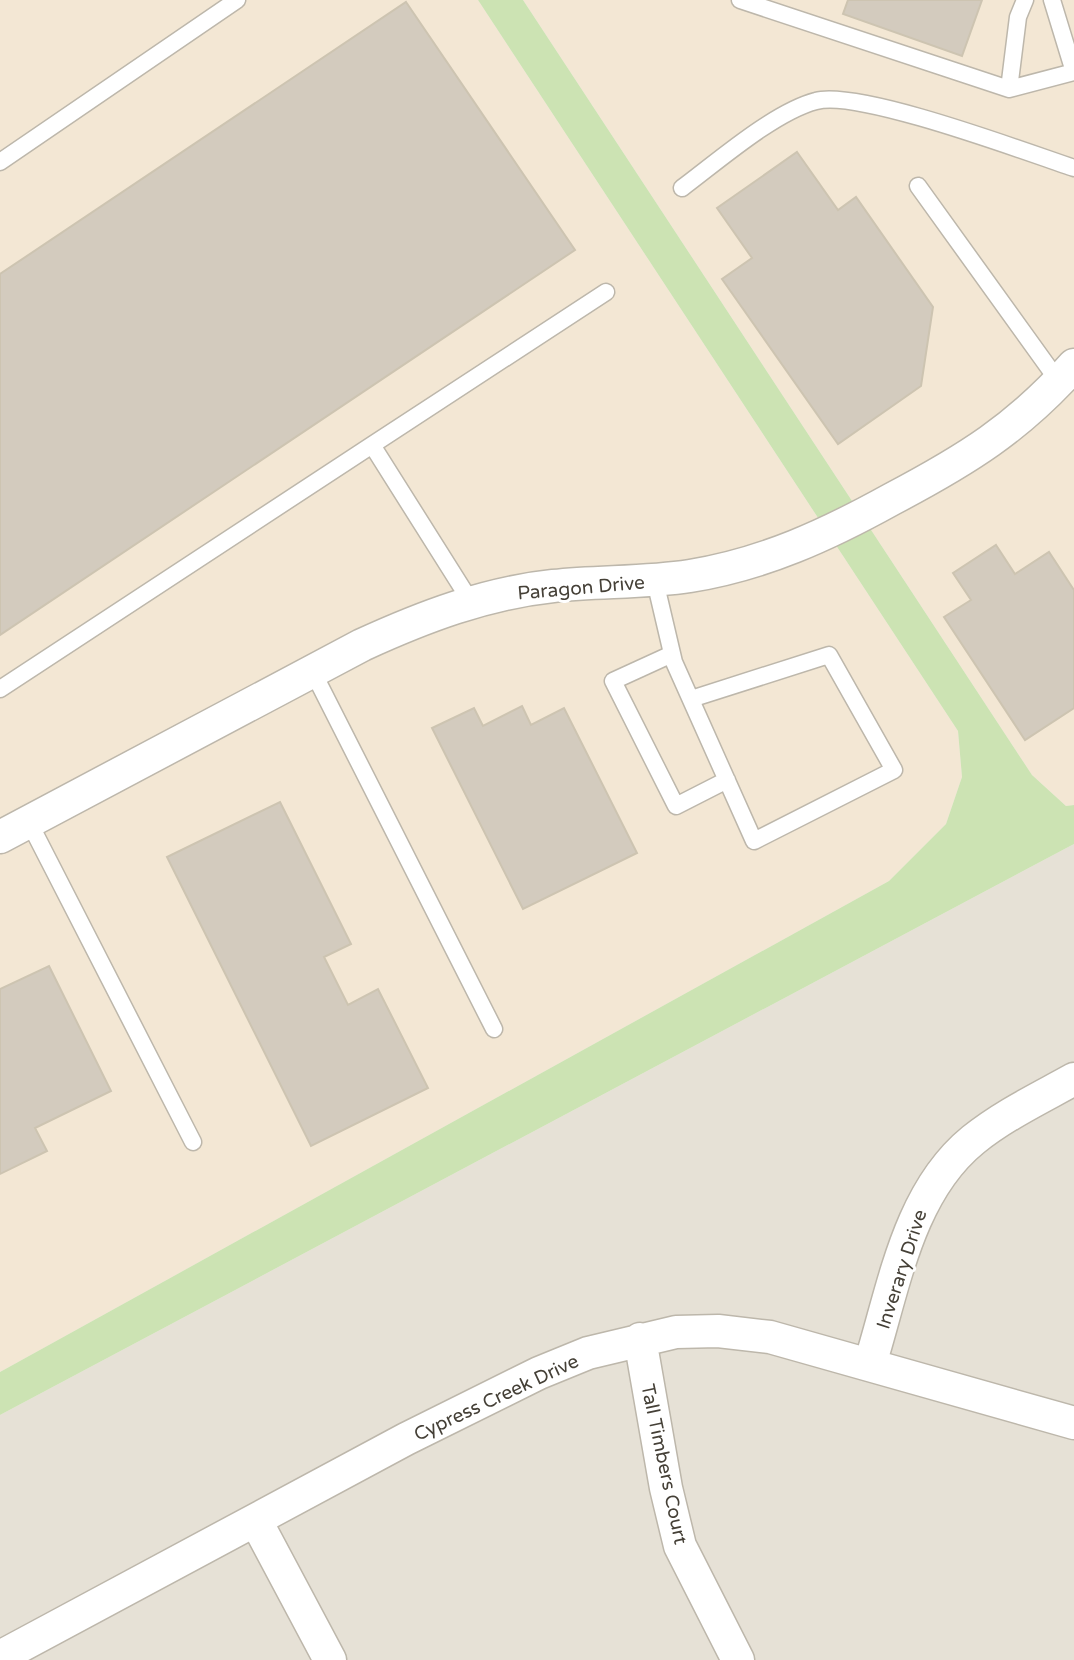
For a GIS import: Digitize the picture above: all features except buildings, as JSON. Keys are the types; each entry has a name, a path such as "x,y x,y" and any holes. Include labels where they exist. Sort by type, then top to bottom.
{"street":[{"name":"Paragon Drive","path":"0,837 408,624 471,603 553,586 655,581 731,568 824,537 968,458 1008,430 1066,374"},
{"name":"Inverary Drive","path":"870,1364 909,1238 924,1201 944,1168 972,1140 1003,1118 1074,1079"},
{"name":"Cypress Creek Drive","path":"0,1657 406,1439 539,1373 588,1353 640,1339 676,1332 718,1331 770,1337 1074,1423"},
{"name":"Tall Timbers Court","path":"640,1339 666,1488 680,1546 738,1660"},
{"path":"256,1521 330,1660"}],"lane":[{"path":"0,162 237,0"},
{"path":"740,0 1009,89 1074,72 1052,0"},
{"path":"1009,89 1018,17 1025,0"},
{"path":"682,188 739,145 799,107 819,100 872,105 1074,168"},
{"path":"918,186 1066,374"},
{"path":"0,689 606,292"},
{"path":"372,445 471,603"},
{"path":"655,581 672,654 691,699 754,841 894,770 829,655 691,699"},
{"path":"672,654 613,681 676,806 727,780"},
{"path":"313,672 494,1029"},
{"path":"29,821 193,1142"}],"shaded area":[{"path":"0,0 478,0 958,731 962,777 946,824 889,881 0,1372"},
{"path":"523,0 1074,0 1074,805 1066,806 1032,775"},
{"path":"1074,844 1074,1660 0,1660 0,1415"}],"green space":[{"path":"478,0 523,0 1032,775 1066,806 1074,805 1074,844 0,1415 0,1372 889,881 946,824 962,777 958,731"}]}
